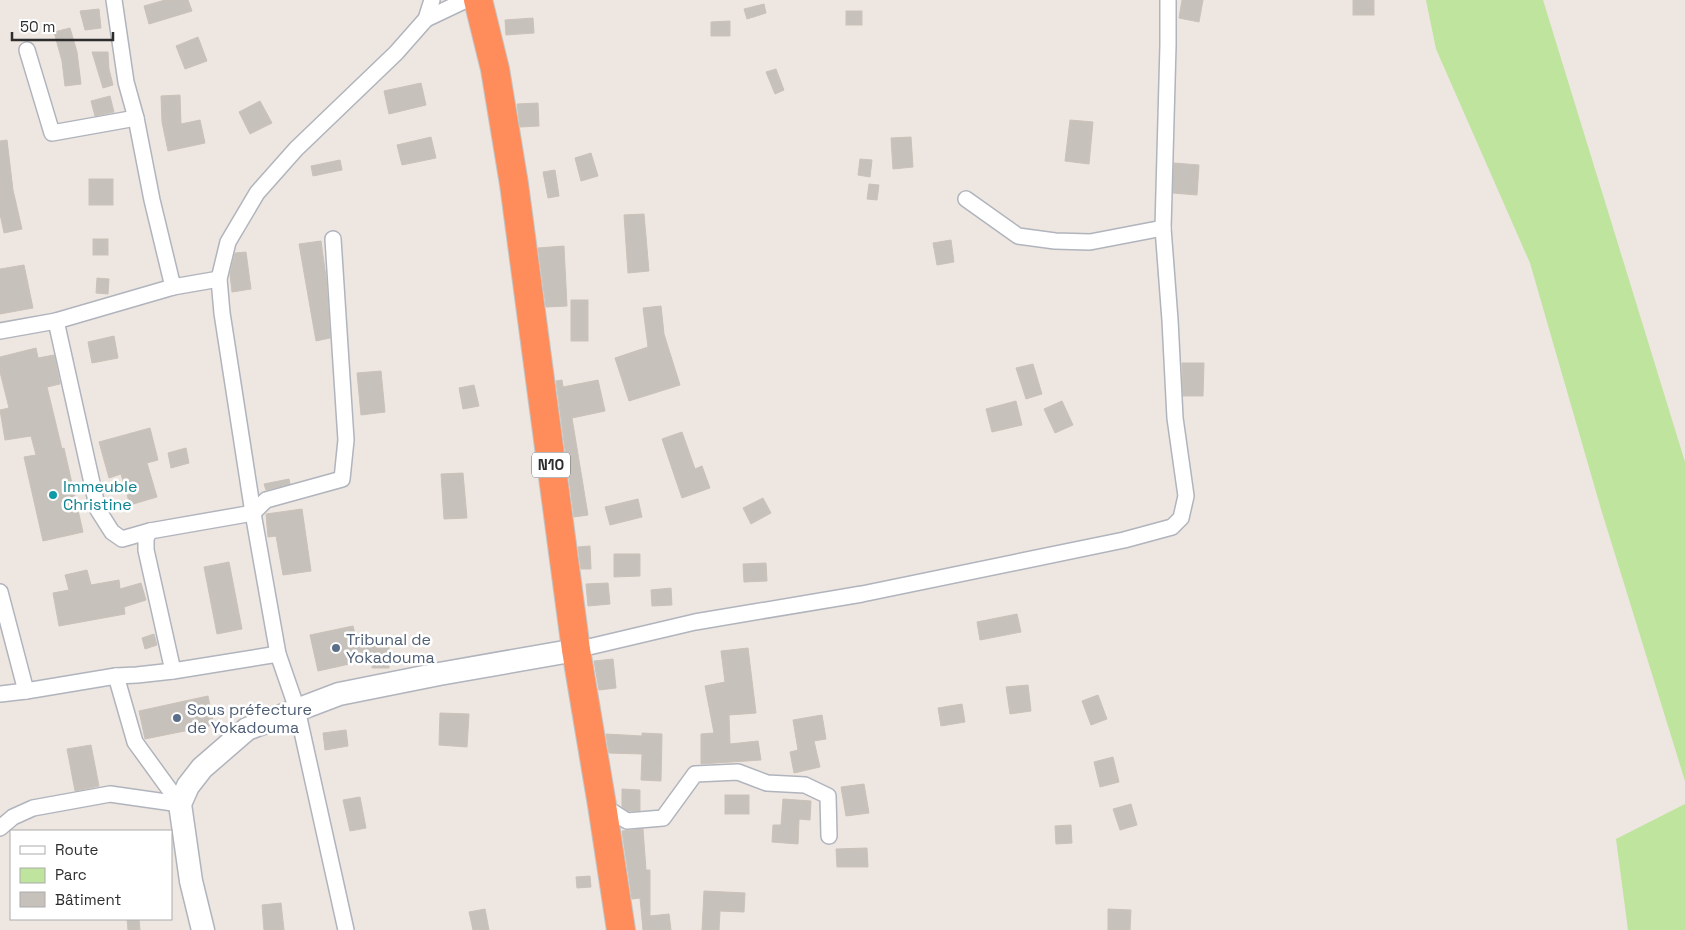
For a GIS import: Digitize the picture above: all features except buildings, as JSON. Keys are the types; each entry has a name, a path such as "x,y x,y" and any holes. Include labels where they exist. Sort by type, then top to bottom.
{"highway":[{"name":"N10","path":"478,0 495,69 514,184 576,650 621,930"}],"street":[{"path":"114,0 126,82 136,118 152,200 173,287"},
{"path":"426,19 432,0"},
{"path":"346,930 297,709 278,654 253,513 222,313 219,279 228,242 257,193 296,149 396,53 426,19 466,0"},
{"path":"180,804 188,786 202,768 247,729 339,694 438,674 576,650 695,622 862,594 1115,542 1150,534 1172,526 1181,518 1186,496 1174,418 1170,320 1163,228 1168,0"},
{"path":"27,50 52,133 136,118"},
{"path":"966,199 1018,236 1055,241 1090,242 1163,228"},
{"path":"56,321 98,510 112,532 122,539 150,531 253,513 266,500 342,479 346,440 333,239"},
{"path":"0,331 56,321 173,287 219,279"},
{"path":"150,531 146,538 146,550 173,671"},
{"path":"0,592 26,692"},
{"path":"0,694 26,692 116,676 173,671 278,654"},
{"path":"116,676 135,742 180,804 191,880 203,930"},
{"path":"602,805 627,821 663,818 695,774 738,772 767,783 806,785 828,796 829,836"},
{"path":"0,828 14,817 33,808 110,794 180,804"}],"green space":[{"path":"1426,0 1543,0 1685,462 1685,781 1601,509 1530,263 1436,49"},
{"path":"1685,804 1685,930 1628,930 1616,839"}],"place":[{"name":"Immeuble Christine","path":"53,495"},
{"name":"Tribunal de Yokadouma","path":"336,648"},
{"name":"Sous préfecture de Yokadouma","path":"177,718"}]}
